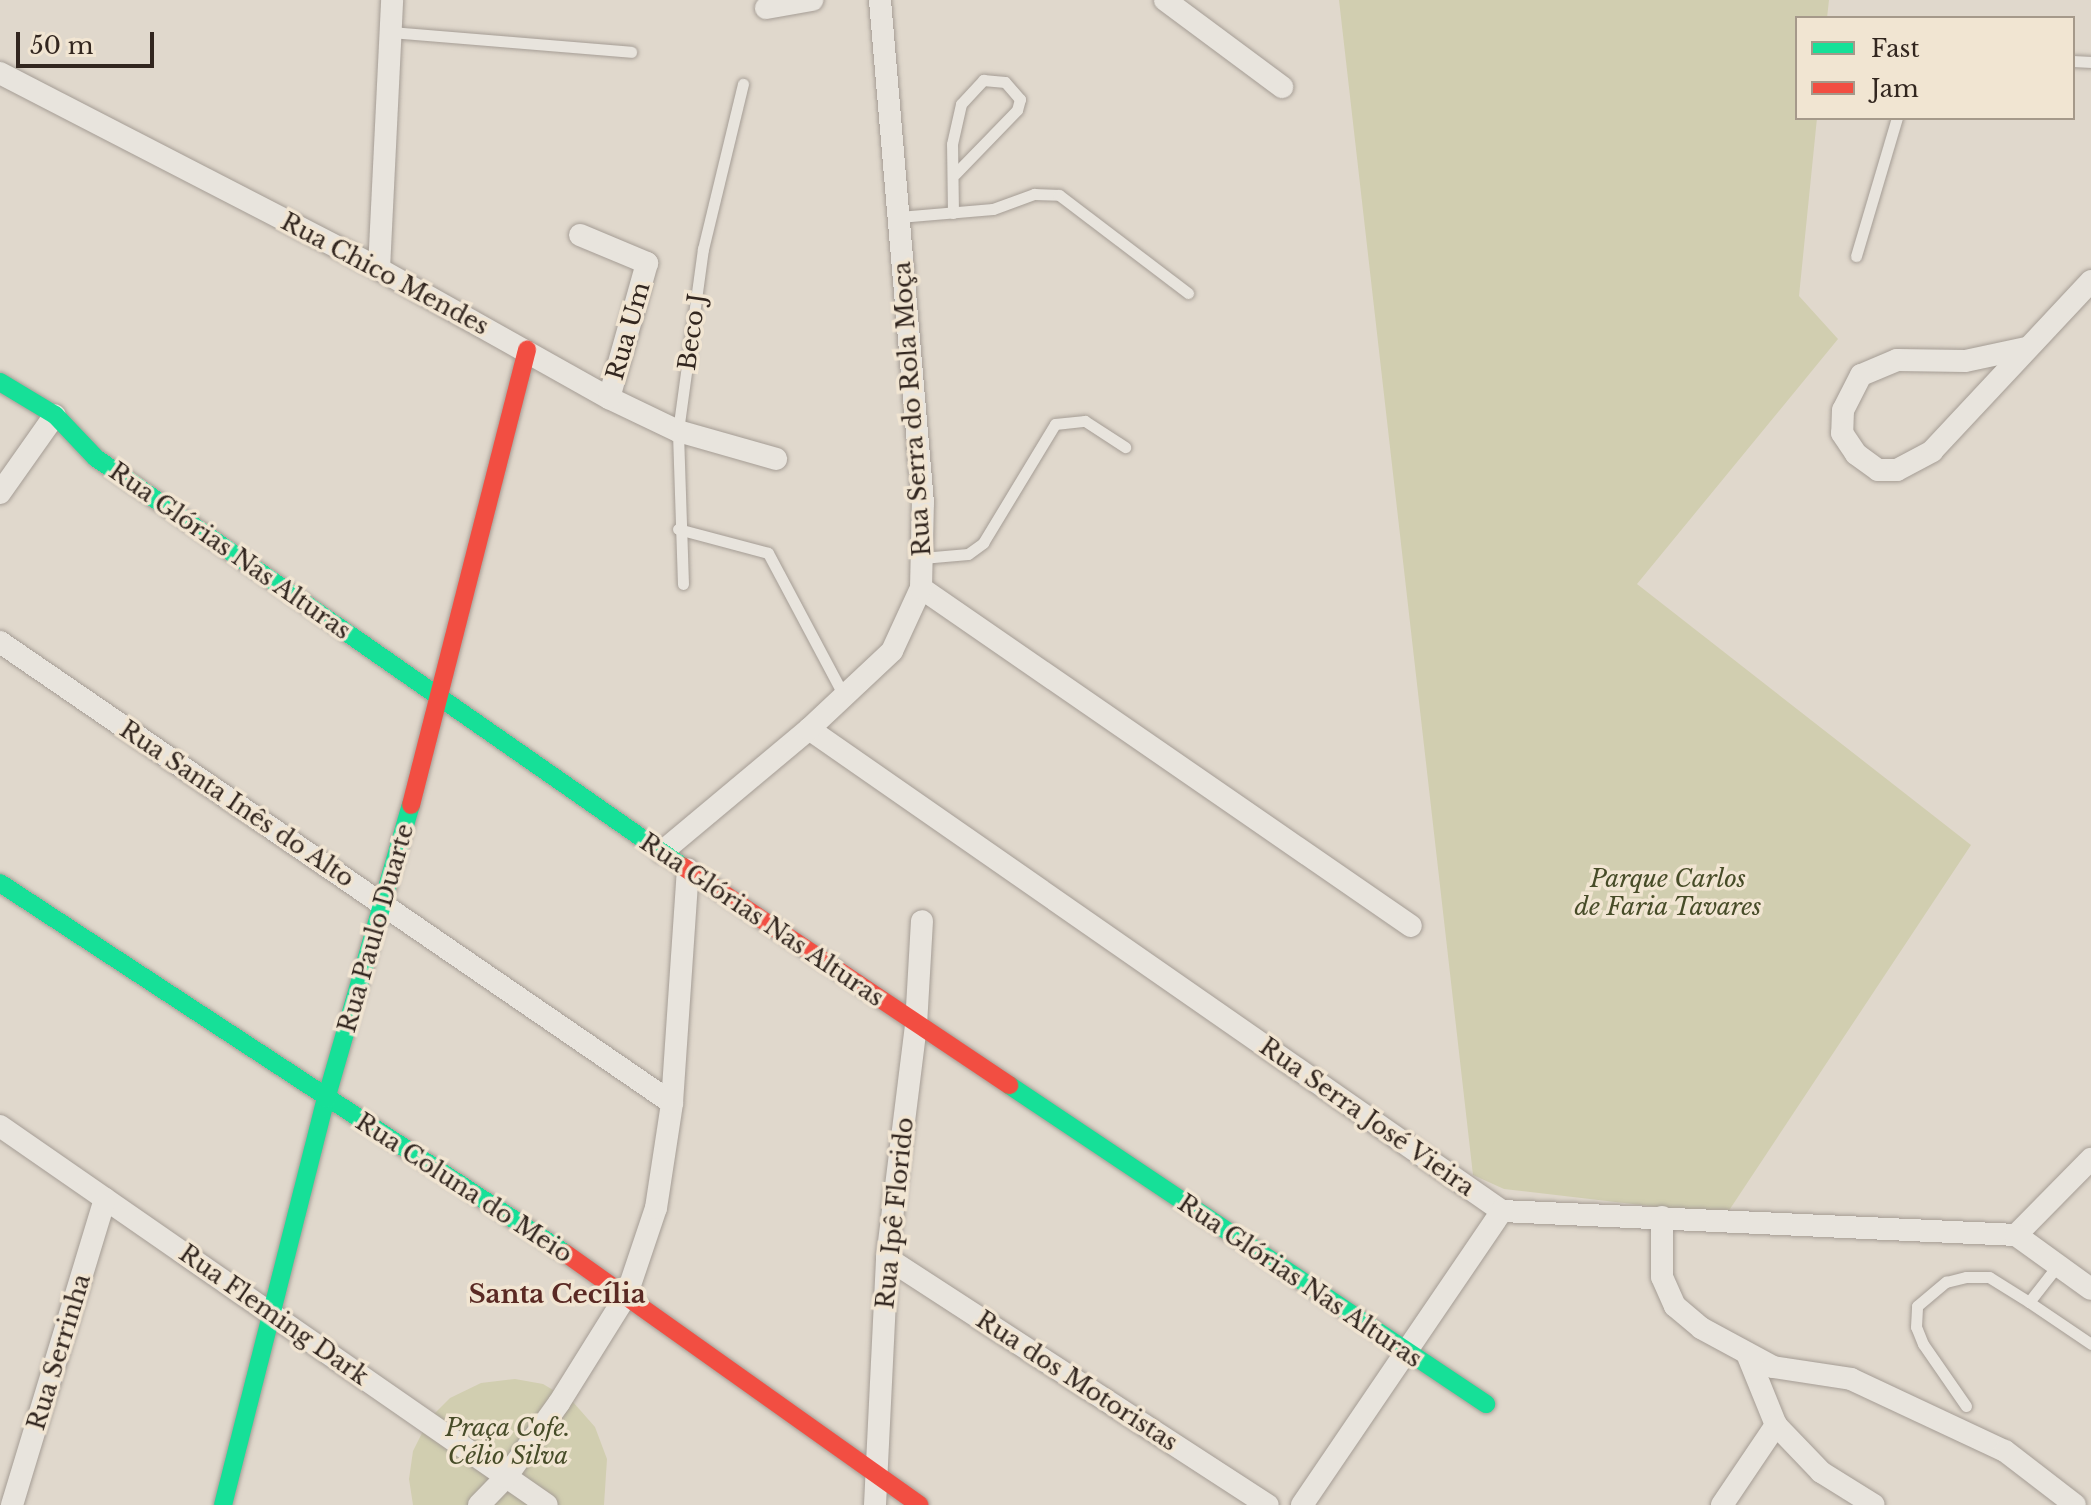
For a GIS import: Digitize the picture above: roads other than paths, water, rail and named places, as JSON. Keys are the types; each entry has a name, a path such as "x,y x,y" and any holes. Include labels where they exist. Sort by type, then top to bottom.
{"street":[{"path":"379,269 392,0"},
{"path":"766,8 812,0"},
{"name":"Rua Serra do Rola Moça","path":"662,852 809,729 892,651 921,588 923,503 880,0"},
{"path":"1165,0 1282,87"},
{"name":"Rua Chico Mendes","path":"0,73 379,269 609,398 678,431 776,459"},
{"name":"Rua Um","path":"580,235 647,263 609,398"},
{"path":"2026,348 1965,361 1897,360 1861,375 1843,410 1842,433 1856,454 1878,470 1897,470 1932,451 2026,348 2089,285"},
{"name":"Rua Paulo Duarte","path":"223,1505 274,1316 326,1099 442,697 527,350"},
{"name":"Rua Glórias Nas Alturas","path":"0,382 55,415 96,458 688,870 1486,1404"},
{"path":"0,493 55,415"},
{"path":"921,588 1411,926"},
{"name":"Rua Santa Inês do Alto","path":"0,642 672,1103"},
{"name":"Rua Serra José Vieira","path":"809,729 1502,1211 2016,1235"},
{"path":"479,1505 506,1477 627,1294 656,1208 672,1103 688,870"},
{"name":"Rua Coluna do Meio","path":"0,883 627,1294 920,1505"},
{"name":"Rua Ipê Florido","path":"875,1505 887,1258 916,1025 922,921"},
{"name":"Rua Fleming Dark","path":"0,1126 547,1505"},
{"path":"2091,1159 2016,1235 2091,1289"},
{"name":"Rua Serrinha","path":"12,1505 105,1199"},
{"path":"1302,1505 1502,1211"},
{"path":"1662,1217 1662,1277 1675,1306 1748,1356 1773,1367 1851,1379 2005,1451 2075,1505"},
{"name":"Rua dos Motoristas","path":"887,1258 1268,1505"},
{"path":"1748,1356 1776,1425 1821,1472 1874,1505"},
{"path":"1722,1505 1776,1425"}],"lane":[{"path":"390,32 631,52"},
{"path":"953,213 955,174 952,144 961,104 983,80 1005,82 1020,99 1017,110 955,174"},
{"name":"Beco J","path":"683,584 678,529 678,431 703,249 743,84"},
{"path":"1856,256 1896,120"},
{"path":"899,217 993,209 1034,194 1059,195 1188,293"},
{"path":"922,558 968,554 983,543 1055,424 1085,421 1125,447"},
{"path":"678,529 768,553 788,583 843,694"},
{"path":"2029,1302 2058,1265"},
{"path":"1966,1406 1923,1344 1916,1327 1917,1306 1946,1282 1966,1277 1989,1277 2091,1344"}],"district":[{"name":"Santa Cecília","path":"557,1295"}],"park label":[{"name":"Parque Carlos de Faria Tavares","path":"1668,893"},
{"name":"Praça Cofe. Célio Silva","path":"508,1442"}]}
